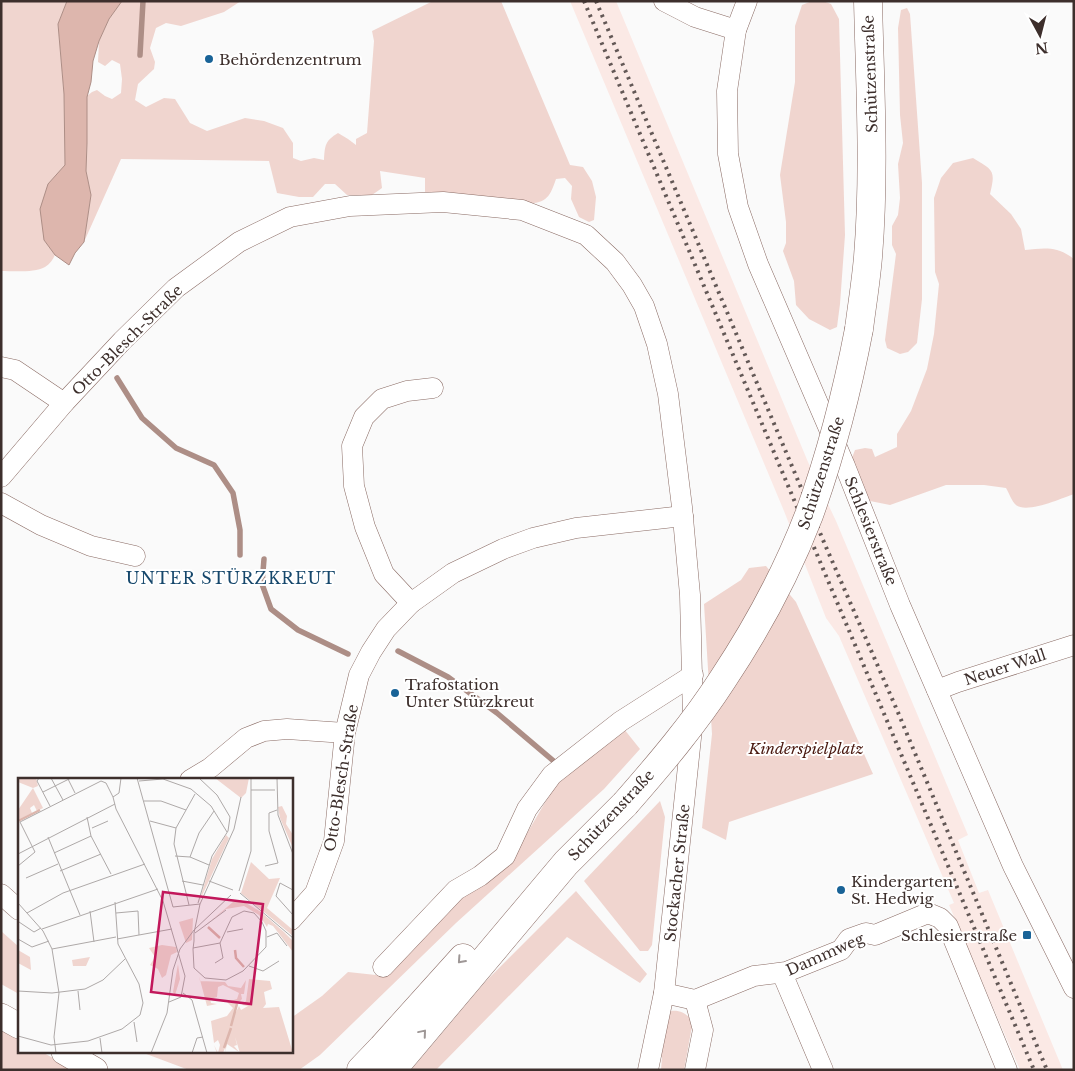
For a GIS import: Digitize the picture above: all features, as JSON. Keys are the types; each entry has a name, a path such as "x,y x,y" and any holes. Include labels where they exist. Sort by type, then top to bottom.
{"main road":[{"name":"Schützenstraße","path":"392,1070 562,868 625,804 678,741 738,656 775,588 797,542 819,487 842,408 859,329 865,290 872,198 868,1"},
{"name":"Schützenstraße","path":"361,1070 482,937 562,868"}],"street":[{"path":"664,1 695,17 736,30"},
{"name":"Schlesierstraße","path":"747,1 736,30 727,91 728,154 738,207 758,264 845,466 900,605 1013,866 1074,988"},
{"name":"Otto-Blesch-Straße","path":"1,476 64,403 122,341 176,288 239,242 290,216 350,206 443,202 522,210 586,235 615,262 632,284 644,306 657,344 668,394 683,516 690,595 693,675"},
{"path":"1,367 15,370 64,403"},
{"path":"411,603 384,574 365,527 354,486 352,446 364,417 382,398 407,391 433,388"},
{"path":"1,503 41,525 91,546 135,556"},
{"name":"Otto-Blesch-Straße","path":"292,919 315,893 334,841 345,733 359,675 386,629 411,603 453,573 503,549 533,538 576,528 683,516"},
{"name":"Neuer Wall","path":"937,690 1074,645"},
{"path":"383,967 456,890 480,876 505,856 528,809 552,775 621,721 693,675"},
{"name":"Stockacher Straße","path":"648,1070 664,993 694,719 693,675"},
{"path":"193,778 210,768 246,738 264,731 287,729 345,733"},
{"path":"1,894 18,909"},
{"name":"Dammweg","path":"695,1000 754,976 782,973 841,950 849,940 866,933 875,935 928,913 940,918 948,926 1007,1070"},
{"path":"782,973 823,1070"},
{"path":"664,993 695,1000 703,1030 694,1070"},
{"path":"1,1016 18,1025"},
{"path":"67,1054 95,1070"}],"shaded area":[{"path":"67,1 122,1 109,19 99,41 93,61 87,97 86,171 91,195 84,242 75,253 69,265 55,255 44,240 40,209 48,184 65,165 64,94 58,24"},
{"path":"570,1 616,1 808,462 836,521 968,835 958,840 979,893 988,890 1063,1070 1020,1070 949,905 954,903 839,636 826,618 784,511"}],"green space":[{"path":"1,1 67,1 58,24 64,94 65,165 48,184 44,240 55,255 45,267 29,271 1,271"},
{"path":"122,1 241,1 224,12 181,26 166,23 156,28 150,48 155,62 154,69 138,84 135,100 146,107 164,98 175,99 190,123 207,131 245,118 264,121 283,128 293,143 293,158 301,161 314,158 324,160 326,144 330,138 338,133 356,145 356,139 367,133 374,41 372,31 433,1 501,1 570,165 583,167 592,181 596,197 594,220 589,222 579,217 571,199 572,186 565,178 556,179 551,192 545,199 530,204 425,192 425,178 380,171 382,188 372,195 347,195 335,184 325,184 313,197 299,197 277,193 269,161 121,159 84,242 91,195 86,171 87,96 97,90 112,99 121,93 120,64 112,60 105,66 98,62 99,41 109,19"},
{"path":"812,1 823,1 831,4 839,19 845,235 837,327 830,330 809,319 796,305 794,281 783,251 786,243 786,222 780,175 795,82 795,26 802,5"},
{"path":"907,8 910,14 922,183 922,299 917,343 908,352 900,354 887,348 885,340 896,254 892,245 892,226 898,215 900,198 898,164 903,143 900,115 898,28 901,10"},
{"path":"973,158 989,168 993,175 990,194 1011,214 1021,229 1025,250 1056,250 1074,259 1074,494 1028,508 1016,505 1006,488 984,485 946,485 890,505 870,501 852,482 848,468 855,450 872,449 875,457 897,447 897,434 911,411 927,369 934,334 939,284 935,272 934,198 941,178 953,163"},
{"name":"Kinderspielplatz","path":"766,566 796,602 873,774 729,822 726,840 702,828 712,734 704,604 741,580 749,568"},
{"path":"624,729 640,749 604,789 456,923 320,1055 299,1070 189,1070 146,1054 292,1054 292,1017 322,996 348,972 385,976 462,898 512,859 557,782"},
{"path":"660,801 665,817 652,945 648,951 640,951 584,881"},
{"path":"576,891 647,974 640,983 567,937 436,1070 411,1070 485,982"},
{"path":"1,931 18,946 18,993 1,984"},
{"path":"670,1011 683,1013 693,1021 684,1070 661,1070 662,1057 654,1051"},
{"path":"1,1029 18,1038 18,1054 46,1054 75,1070 1,1070"}],"waterway":[{"path":"140,55 143,1"},
{"path":"117,378 142,418 176,448 214,465 233,493 240,530 240,555"},
{"path":"264,559 262,584 271,609 298,630 348,654"},
{"path":"398,651 448,677 497,713 556,763"}],"railway":[{"path":"584,1 1034,1070"},
{"path":"596,1 826,547 897,710 1047,1070"}],"place":[{"name":"Behördenzentrum","path":"209,59"},
{"name":"Trafostation Unter Stürzkreut","path":"395,693"},
{"name":"Kindergarten St. Hedwig","path":"841,890"},
{"name":"Schlesierstraße","path":"1027,935"}],"district":[{"name":"UNTER STÜRZKREUT","path":"231,578"}]}
